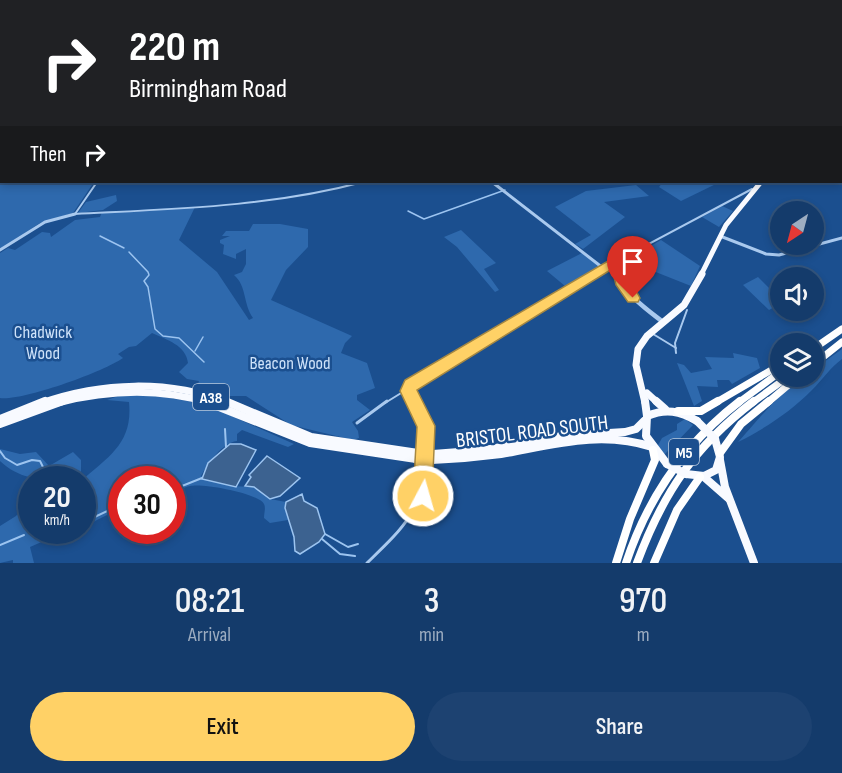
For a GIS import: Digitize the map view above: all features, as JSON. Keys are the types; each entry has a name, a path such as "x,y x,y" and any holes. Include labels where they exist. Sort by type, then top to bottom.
{"highway":[{"path":"616,563 630,519 655,460 646,438 645,391 637,370 637,351 652,333 682,308 720,236 760,183"},
{"path":"824,341 842,329"},
{"path":"824,353 842,341"},
{"path":"824,356 842,341"},
{"path":"645,418 665,409 701,411 770,371"},
{"name":"M5","path":"626,563 651,502 687,447 720,414 770,379"},
{"name":"BRISTOL ROAD SOUTH","path":"0,418 66,394 98,387 133,386 171,389 219,399 283,427 315,438 417,456"},
{"name":"M5","path":"637,563 657,514 677,476 694,454 726,420 773,387"},
{"path":"654,563 677,510 702,477 711,474 741,424 786,387"},
{"name":"BRISTOL ROAD SOUTH","path":"0,424 41,406 79,396 114,391 148,392 207,401 279,432 314,444 417,456 486,456 577,440 632,440 652,449"},
{"path":"645,391 665,409"},
{"path":"678,411 697,422 715,439 729,499 746,536 754,563"},
{"name":"BRISTOL ROAD SOUTH","path":"432,457 561,436 625,432 636,429 645,418"},
{"path":"652,449 667,464 686,474 702,477 729,499"}],"street":[{"path":"75,214 96,183"},
{"path":"0,250 45,222 75,214 158,210 308,195 359,183"},
{"path":"493,183 603,268"},
{"path":"357,423 408,388 603,268 755,189"},
{"path":"720,236 766,254 778,255 842,238"},
{"path":"613,263 618,267 623,285 633,298 664,322"},
{"path":"676,353 687,310"},
{"path":"652,333 676,348"},
{"path":"367,563 417,509 424,486 426,426 408,388"}],"green space":[{"path":"0,183 93,183 73,213 40,223 0,249"},
{"path":"662,183 718,183 681,201 659,187"},
{"path":"636,185 649,196 604,202 625,217 583,249 575,244 591,235 555,207 586,191"},
{"path":"116,195 117,201 103,210 78,213 86,202"},
{"path":"722,206 733,211 719,227 702,217"},
{"path":"195,207 179,240 217,272 249,320 253,318 241,284 234,275 242,272 246,264 246,249 236,254 236,259 223,254 224,245 220,243 220,240 230,236 222,236 226,231 249,231 253,224 280,224 308,229 308,247 286,270 271,300 352,336 345,343 341,353 367,363 375,388 357,395 357,400 370,410 352,422 358,431 359,438 353,440 291,425 246,396 230,396 197,387 199,381 187,379 179,372 188,363 180,347 152,333 136,346 129,347 118,354 123,358 99,371 26,395 0,398 0,253 8,248 15,250 42,232 50,233 51,237 75,220 100,217 102,212"},
{"path":"461,230 496,263 484,269 499,290 495,292 457,247 444,237"},
{"path":"661,240 700,266 691,286 638,265 649,247"},
{"path":"582,253 601,267 565,286 547,271"},
{"path":"758,277 770,289 770,309 769,310 743,285"},
{"path":"842,349 842,359 824,377 824,362"},
{"path":"733,353 757,358 760,368 732,384 729,380 717,380 718,387 697,386 702,401 694,406 677,363 684,365 691,373 712,369 705,357 734,358"},
{"path":"791,387 815,387 777,419 738,442 763,414"},
{"path":"146,394 205,404 294,444 288,447 242,430 237,434 237,441 226,445 201,476 230,486 254,487 270,499 286,502 288,520 270,523 264,518 264,504 252,496 217,487 196,485 186,488 186,466 108,466 108,514 96,520 96,468 118,447 127,428 129,416 129,402 107,400 121,395"},
{"path":"685,419 693,425 664,455 657,447 662,438 677,430 677,424"},
{"path":"0,449 20,454 36,452 49,466 18,466 18,473 0,461"},
{"path":"73,452 81,460 81,466 49,466"},
{"path":"18,514 18,544 37,544 30,547 34,563 13,563 13,560 0,563 0,526"}],"shaded area":[{"path":"230,444 241,444 256,450 236,487 202,479 208,463"},
{"path":"267,456 300,478 280,496 270,499 254,487 245,486 251,477 249,475"},
{"path":"302,494 304,501 317,508 325,534 319,542 300,554 295,551 294,537 285,508 286,502"}],"waterway":[{"path":"408,211 424,219 505,190"},
{"path":"100,236 124,248"},
{"path":"129,252 148,272 149,275 144,281 148,287 155,329 163,336 179,338 204,362"},
{"path":"195,351 203,337"},
{"path":"225,429 226,447"},
{"path":"0,451 5,458 17,465 32,460 40,461 42,466"},
{"path":"186,484 202,478"},
{"path":"96,516 108,511"},
{"path":"325,534 348,547 358,544"},
{"path":"0,545 18,538"},
{"path":"322,539 340,554 355,556"}],"route":[{"path":"423,496 426,426 408,388 564,290 613,263 618,267 623,285 633,298"}],"park label":[{"name":"Chadwick Wood","path":"43,342"},
{"name":"Beacon Wood","path":"290,363"}]}
